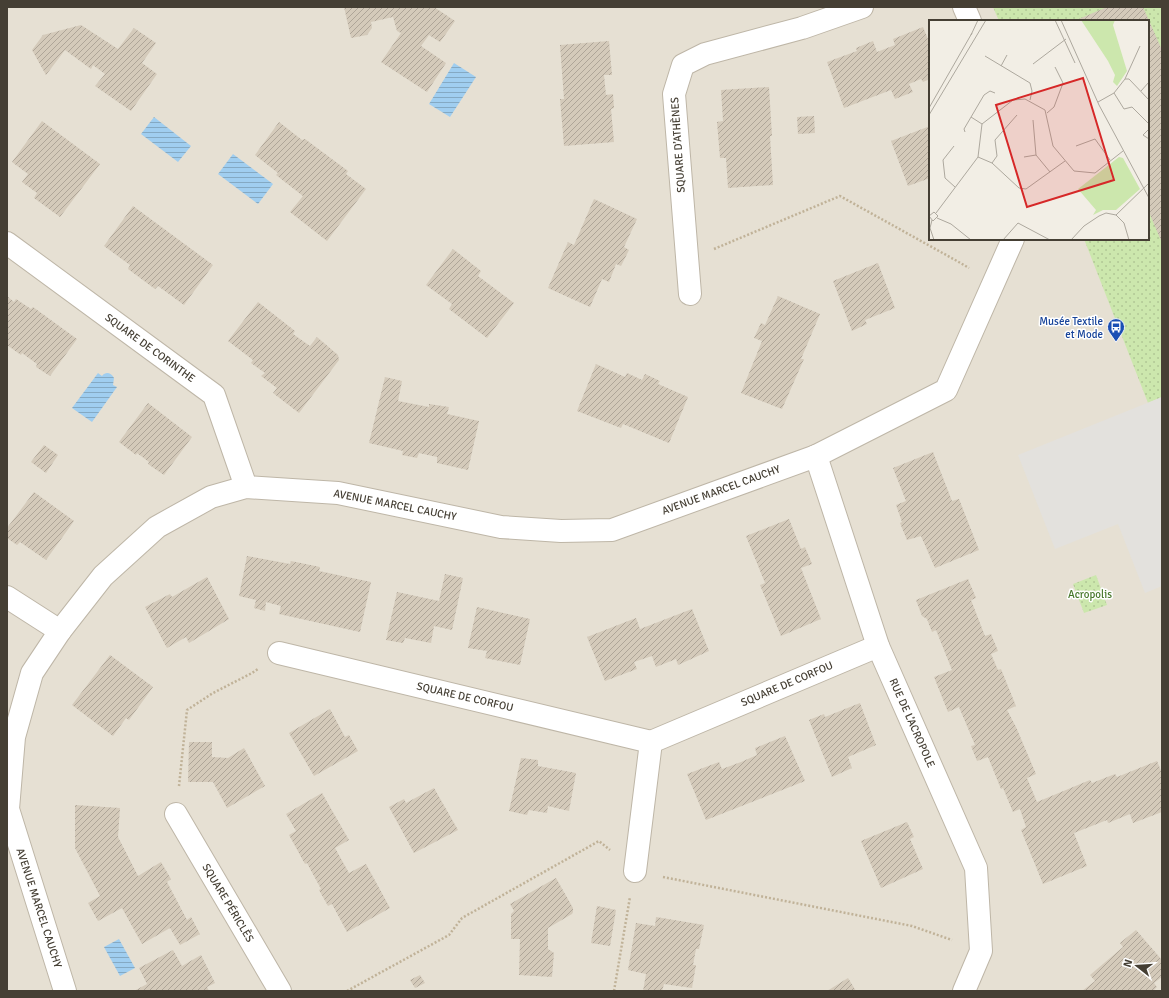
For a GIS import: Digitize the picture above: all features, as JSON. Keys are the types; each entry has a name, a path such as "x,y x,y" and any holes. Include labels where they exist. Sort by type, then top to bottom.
{"street":[{"name":"SQUARE D’ATHÈNES","path":"690,294 678,163 674,94 684,65 705,54 802,28 862,7"},
{"path":"964,7 970,20"},
{"name":"AVENUE MARCEL CAUCHY","path":"65,991 8,809 14,737 32,673 60,631 102,576 157,527 211,497 246,486 338,493 501,527 561,531 612,530 816,456 946,390 1013,240"},
{"name":"SQUARE DE CORINTHE","path":"7,243 214,395 246,486"},
{"name":"RUE DE L’ACROPOLE","path":"816,456 878,646 976,868 981,950 964,991"},
{"path":"7,597 60,631"},
{"name":"SQUARE DE CORFOU","path":"279,653 651,742 878,646"},
{"path":"635,871 651,742"},
{"name":"SQUARE PÉRICLÈS","path":"176,814 280,991"}],"path":[{"path":"687,260 840,196 958,261 993,283"},
{"path":"176,814 187,710 213,693 252,673 279,653"},
{"path":"347,991 449,935 462,918 599,841 635,871 912,926 981,950"},
{"path":"614,991 635,871"}],"shaded area":[{"path":"7,7 1162,7 1162,991 7,991"},
{"path":"1162,397 1162,586 1145,593 1118,524 1055,549 1018,455"}],"green space":[{"path":"993,7 1162,7 1162,397 1148,403 1084,240 1149,240 1149,20 999,20"},
{"name":"Acropolis","path":"1096,575 1107,605 1084,613 1073,584"}],"water":[{"path":"454,63 476,77 450,117 429,104"},
{"path":"154,117 191,146 178,162 141,134"},
{"path":"233,154 273,184 258,204 218,174"},
{"path":"98,373 102,376 107,373 111,375 114,378 113,385 117,387 92,422 72,408"},
{"path":"119,939 135,968 120,976 104,947"}],"building":[{"path":"344,7 434,7 455,21 440,42 429,35 421,46 446,63 427,92 381,62 401,33 397,31 393,17 371,22 372,28 367,35 351,38"},
{"path":"1107,7 1143,7 1149,20 1076,20"},
{"path":"1149,21 1162,50 1162,243 1149,212"},
{"path":"81,25 118,49 134,28 156,43 142,63 157,74 131,111 95,86 105,74 93,65 91,69 65,50 46,75 32,50 43,35"},
{"path":"923,27 929,42 929,79 923,82 921,79 909,84 913,92 895,99 891,90 844,108 827,62 857,51 856,48 873,41 877,52 895,45 893,39"},
{"path":"609,41 612,75 604,75 606,95 613,94 614,108 611,109 614,142 564,146 560,99 564,99 560,45"},
{"path":"769,87 773,185 728,188 726,158 720,158 717,122 723,121 721,90"},
{"path":"814,116 815,133 798,134 797,117"},
{"path":"42,121 100,164 60,217 34,198 37,193 22,182 28,174 12,162"},
{"path":"279,122 302,140 305,139 348,171 346,174 366,189 327,241 290,212 303,196 276,175 278,173 255,155"},
{"path":"929,126 929,178 908,186 891,141"},
{"path":"594,199 637,219 624,247 629,250 621,266 616,264 609,282 602,279 590,307 548,288 568,242 574,245"},
{"path":"133,206 213,265 184,305 158,286 155,289 128,269 130,265 104,246"},
{"path":"453,249 481,271 478,276 514,303 487,338 449,309 452,304 426,285"},
{"path":"878,263 895,308 865,320 867,324 852,331 833,281"},
{"path":"7,296 14,302 16,299 31,309 33,307 77,339 50,376 36,367 37,364 22,353 21,355 7,345"},
{"path":"778,296 820,314 801,359 804,359 782,409 741,393 762,341 754,338 761,323 765,325"},
{"path":"258,302 295,331 293,334 310,346 317,337 338,355 339,360 299,413 273,393 277,388 261,376 265,373 251,363 253,360 228,341"},
{"path":"596,364 625,377 627,373 642,380 645,374 660,381 658,384 688,397 669,443 623,424 621,428 577,411"},
{"path":"385,377 402,381 398,401 429,407 429,404 449,407 447,414 479,421 468,470 437,463 437,457 419,453 417,458 402,455 403,451 369,443"},
{"path":"148,403 192,437 164,475 148,464 149,462 137,453 136,455 119,442"},
{"path":"44,445 58,455 46,473 31,462"},
{"path":"933,452 952,501 959,499 979,550 935,568 921,536 907,540 900,523 902,522 896,505 906,501 893,468"},
{"path":"34,492 74,521 46,560 20,542 17,545 7,538 7,528"},
{"path":"789,519 801,549 805,547 812,564 801,568 821,619 781,636 760,585 765,583 746,536"},
{"path":"247,556 290,564 291,561 320,567 319,571 371,582 360,632 279,614 281,606 266,602 265,611 254,608 256,600 239,596"},
{"path":"445,574 463,578 452,630 434,626 431,643 405,638 403,643 386,640 397,592 439,601"},
{"path":"207,577 229,619 189,643 186,637 167,648 145,607 170,594 172,597"},
{"path":"968,579 976,598 971,600 985,636 991,634 998,651 991,654 998,670 1001,669 1016,706 1007,710 1036,774 1027,778 1037,802 1090,780 1092,783 1115,774 1117,777 1157,761 1162,773 1162,812 1133,823 1130,814 1108,823 1107,820 1074,833 1087,866 1043,884 1021,830 1026,827 1020,809 1013,812 1003,788 1001,789 988,757 977,761 971,746 975,745 959,707 948,712 934,677 952,670 936,630 932,632 927,619 922,616 916,600"},
{"path":"477,607 530,619 520,665 485,658 487,651 468,648"},
{"path":"692,609 709,651 678,665 676,659 656,667 652,656 634,662 637,669 605,681 587,637 636,618 640,629"},
{"path":"110,655 153,687 129,720 126,718 113,736 72,705"},
{"path":"860,703 876,745 848,757 852,768 832,777 809,720 824,714 825,717"},
{"path":"330,709 345,737 349,735 358,751 314,776 289,733"},
{"path":"785,736 805,781 706,820 687,774 719,762 722,769 741,762 757,755 755,748"},
{"path":"189,742 212,742 212,757 228,758 244,748 265,786 227,808 213,782 188,782"},
{"path":"521,758 538,760 538,766 576,773 569,811 548,806 547,813 529,810 527,815 509,811"},
{"path":"434,788 458,830 414,853 389,807 404,799 406,803"},
{"path":"322,793 349,840 335,848 349,873 366,864 390,908 347,932 332,904 328,906 307,863 305,864 289,835 296,831 286,814"},
{"path":"75,805 120,808 118,837 138,876 161,862 171,879 167,882 187,920 191,917 200,934 180,945 170,928 142,944 122,908 98,921 88,903 100,896 75,848"},
{"path":"907,822 914,837 910,839 923,869 881,888 861,841"},
{"path":"556,878 573,908 573,912 548,928 548,949 554,953 552,977 519,975 520,939 511,939 511,914 514,911 510,904"},
{"path":"597,906 616,910 610,946 591,943"},
{"path":"656,917 704,925 699,949 696,949 693,965 696,965 692,988 664,984 662,991 643,991 646,974 628,970 636,923 655,926"},
{"path":"1136,930 1162,960 1162,977 1154,983 1157,987 1153,991 1082,991 1095,981 1090,975 1123,947 1120,943"},
{"path":"173,950 182,966 201,955 215,983 207,987 209,991 134,991 147,984 139,968"},
{"path":"420,975 425,983 415,988 410,980"},
{"path":"848,978 856,991 827,991"}],"place":[{"name":"Musée Textile et Mode","path":"1116,342"}]}
